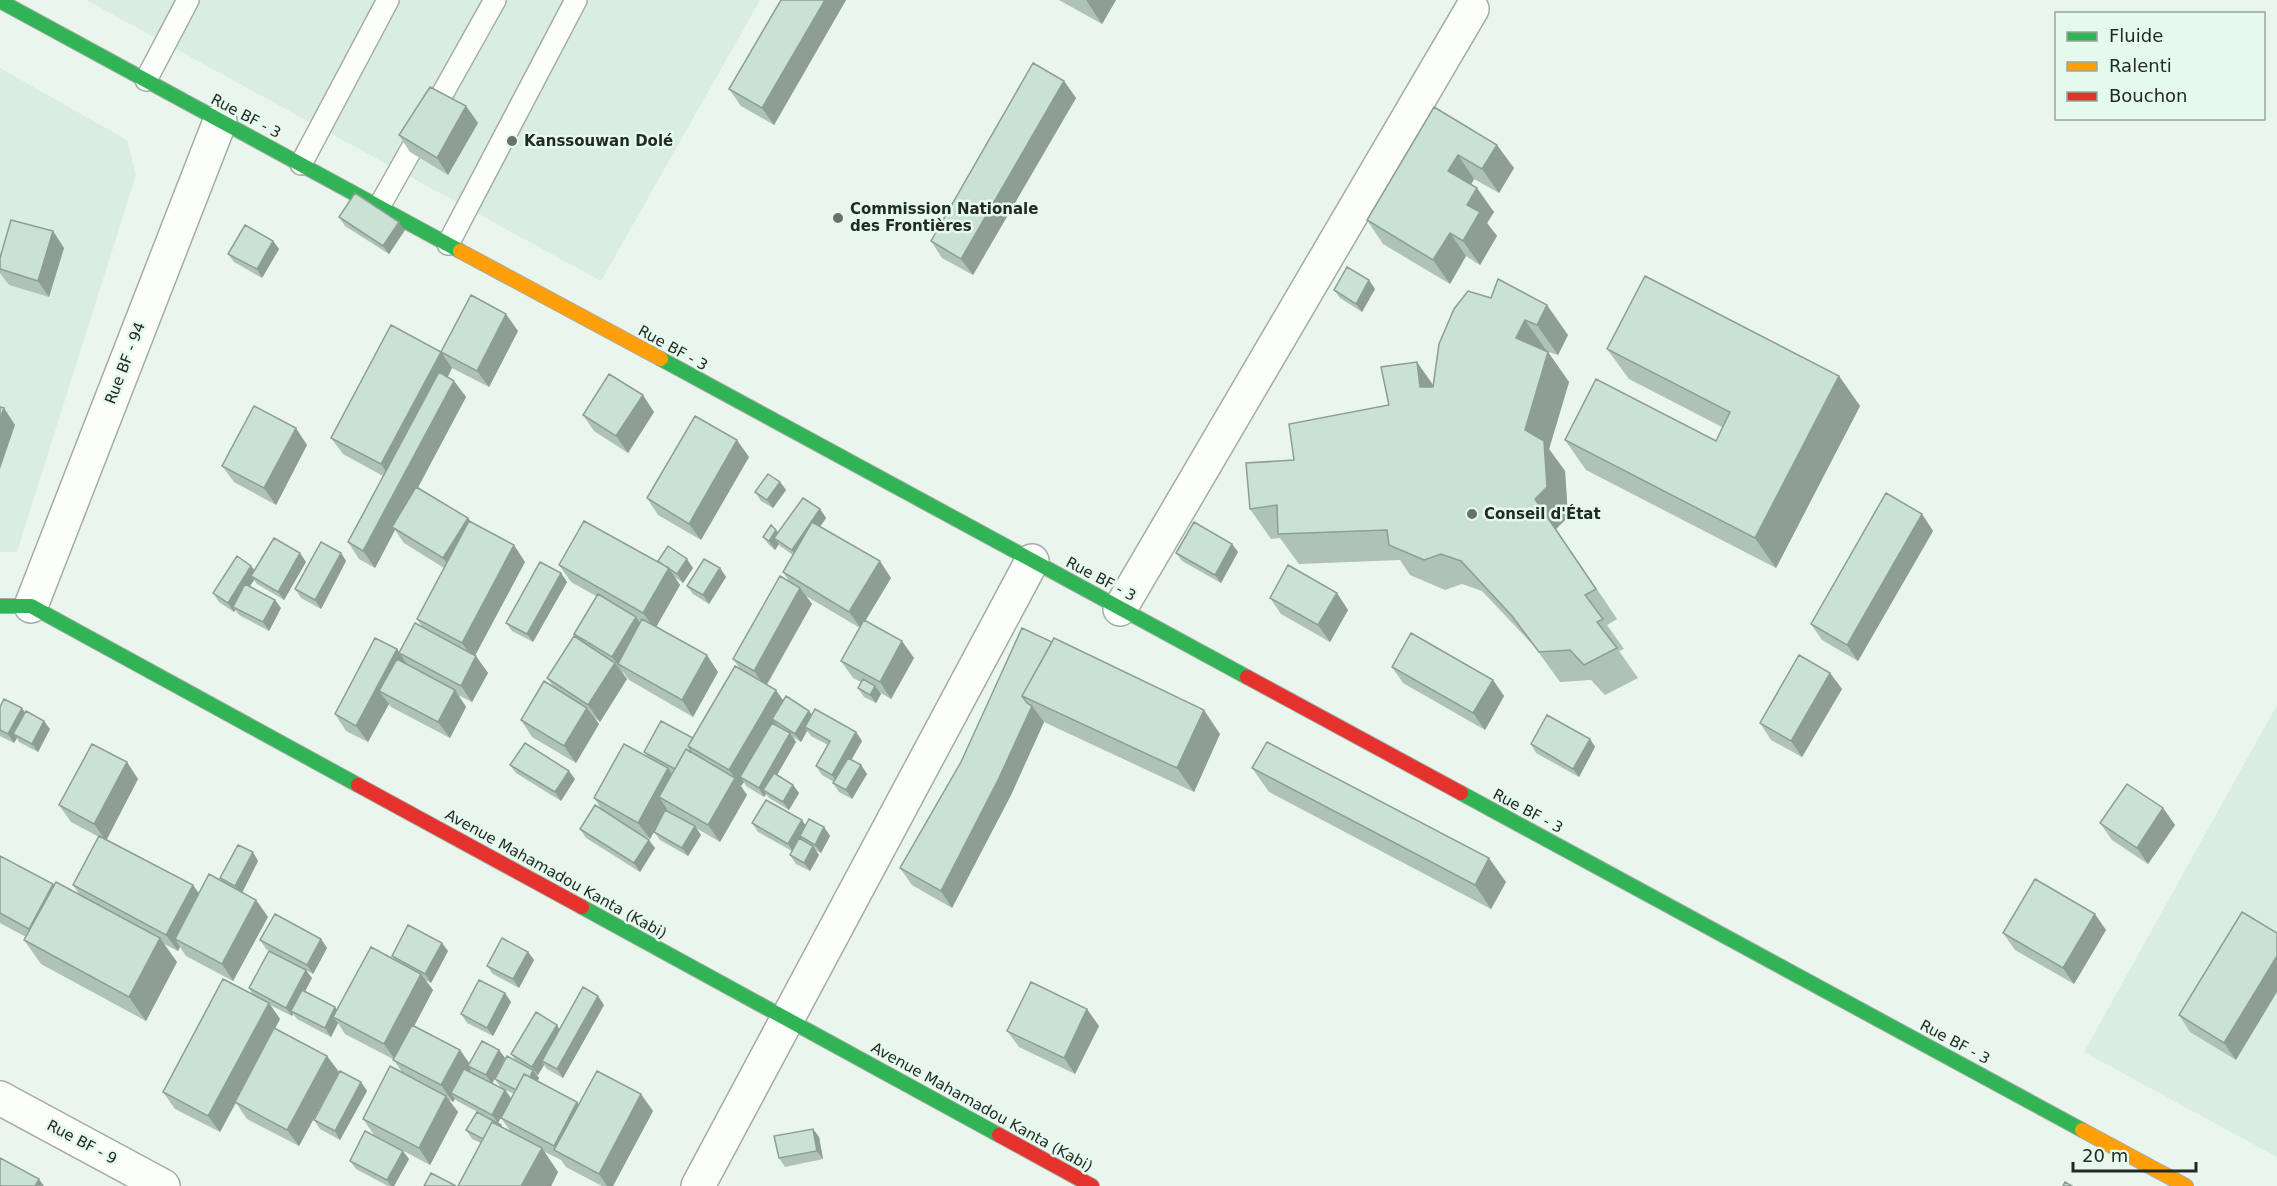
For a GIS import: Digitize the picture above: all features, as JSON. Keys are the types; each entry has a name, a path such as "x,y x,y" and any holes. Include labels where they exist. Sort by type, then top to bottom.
{"street":[{"name":"Rue BF - 3","path":"0,1 2186,1186"},
{"path":"1120,609 1472,9"},
{"name":"Rue BF - 94","path":"15,606 220,121"},
{"path":"698,1186 1032,561"},
{"name":"Avenue Mahamadou Kanta (Kabi)","path":"15,606 787,1019 1092,1186"},
{"name":"Rue BF - 9","path":"0,1098 164,1186"}],"lane":[{"path":"146,80 188,0"},
{"path":"301,164 388,0"},
{"path":"379,207 495,0"},
{"path":"448,244 576,0"}],"shaded area":[{"name":"Kanssouwan Dolé","path":"86,0 760,0 601,281"},
{"path":"0,68 127,140 136,175 17,552 0,552"},
{"path":"2277,705 2277,1157 2084,1052"}],"building":[{"path":"781,0 825,0 762,108 729,89"},
{"path":"1033,63 1064,81 961,259 931,241"},
{"path":"430,87 466,106 437,158 399,135"},
{"path":"1434,107 1497,145 1482,169 1458,155 1448,171 1477,188 1467,205 1480,212 1463,241 1450,233 1433,260 1367,220"},
{"path":"355,193 399,222 383,246 339,217"},
{"path":"11,220 53,231 38,281 0,269 0,258"},
{"path":"245,225 273,241 257,269 228,254"},
{"path":"1347,267 1369,280 1356,304 1334,290"},
{"path":"1645,276 1839,376 1755,538 1565,440 1596,379 1716,441 1730,412 1607,349"},
{"path":"1498,279 1547,305 1537,325 1525,320 1516,338 1548,352 1525,430 1544,441 1547,487 1535,499 1596,589 1585,595 1603,619 1597,622 1617,648 1584,665 1570,650 1539,652 1512,616 1461,561 1441,554 1424,560 1389,545 1387,530 1278,534 1277,505 1250,509 1246,463 1294,460 1289,424 1389,405 1381,367 1417,362 1420,387 1433,387 1439,344 1454,309 1468,291 1491,298"},
{"path":"471,295 506,314 477,371 441,352"},
{"path":"391,325 441,352 381,464 331,438"},
{"path":"439,372 454,381 363,551 348,542"},
{"path":"609,374 643,395 616,436 583,415"},
{"path":"254,406 296,428 264,488 222,466"},
{"path":"0,407 4,408 0,419"},
{"path":"695,416 737,440 689,524 647,498"},
{"path":"768,474 780,482 767,500 755,492"},
{"path":"416,487 468,518 443,558 392,527"},
{"path":"1886,493 1922,514 1847,645 1811,624"},
{"path":"803,498 820,509 792,550 774,538"},
{"path":"469,521 514,545 462,643 417,619"},
{"path":"584,521 669,568 643,613 559,565"},
{"path":"812,522 880,561 849,612 783,572"},
{"path":"1194,522 1232,544 1215,575 1176,553"},
{"path":"771,525 776,530 769,541 763,537"},
{"path":"274,538 300,553 278,592 251,576"},
{"path":"321,542 341,553 315,600 295,589"},
{"path":"668,546 687,559 677,574 658,561"},
{"path":"237,556 251,566 228,603 213,593"},
{"path":"704,559 720,568 703,595 687,586"},
{"path":"540,562 561,573 527,634 506,623"},
{"path":"1288,565 1337,593 1318,625 1270,598"},
{"path":"780,576 800,588 754,671 733,659"},
{"path":"245,584 275,600 263,622 233,607"},
{"path":"598,594 636,617 612,657 574,634"},
{"path":"642,619 707,655 682,700 618,664"},
{"path":"864,620 902,641 880,682 841,661"},
{"path":"415,623 476,656 461,686 399,653"},
{"path":"1022,628 1052,642 1022,696 1032,706 999,778 941,891 900,868 961,762"},
{"path":"1411,633 1493,680 1473,713 1392,667"},
{"path":"574,636 615,663 588,705 547,678"},
{"path":"375,638 397,649 356,726 335,714"},
{"path":"1054,638 1204,710 1177,768 1022,696"},
{"path":"1799,655 1830,673 1791,741 1760,723"},
{"path":"397,659 455,690 438,722 379,691"},
{"path":"735,666 776,690 729,770 688,746"},
{"path":"863,679 875,686 870,695 858,688"},
{"path":"544,681 587,708 564,746 521,720"},
{"path":"786,696 809,711 795,734 772,719"},
{"path":"4,699 22,708 8,734 0,730 0,707"},
{"path":"815,709 856,732 832,775 816,766 830,741 805,727"},
{"path":"26,711 44,721 32,744 13,734"},
{"path":"1547,715 1590,739 1573,769 1531,744"},
{"path":"661,721 693,738 688,746 690,752 686,749 675,769 644,752"},
{"path":"772,723 790,733 759,788 740,777"},
{"path":"1267,742 1489,858 1475,885 1252,768"},
{"path":"525,743 569,771 555,792 510,765"},
{"path":"92,744 127,762 94,824 59,805"},
{"path":"624,744 668,768 638,823 594,798"},
{"path":"686,749 735,778 708,825 659,797"},
{"path":"848,758 861,765 846,790 833,783"},
{"path":"774,773 793,785 783,802 763,790"},
{"path":"2127,784 2163,808 2137,848 2100,823"},
{"path":"766,800 802,820 788,844 752,823"},
{"path":"595,805 649,840 634,863 580,829"},
{"path":"665,810 695,826 682,848 654,832"},
{"path":"809,819 824,827 815,845 800,836"},
{"path":"99,836 193,885 166,935 73,885"},
{"path":"799,838 813,846 804,863 790,855"},
{"path":"238,845 253,852 235,886 220,878"},
{"path":"0,856 53,884 29,929 0,913"},
{"path":"209,874 256,900 222,964 175,939"},
{"path":"2035,879 2095,914 2063,968 2003,933"},
{"path":"56,882 160,938 129,997 24,940"},
{"path":"2242,912 2277,933 2277,956 2224,1043 2179,1015"},
{"path":"275,914 321,939 307,965 260,940"},
{"path":"408,925 442,943 425,974 392,956"},
{"path":"502,938 528,952 513,979 487,966"},
{"path":"371,947 421,974 384,1044 333,1017"},
{"path":"269,951 306,970 286,1008 249,988"},
{"path":"223,979 269,1003 208,1116 163,1092"},
{"path":"479,980 505,993 487,1028 461,1014"},
{"path":"1031,982 1087,1009 1064,1058 1007,1031"},
{"path":"583,987 598,996 557,1069 542,1061"},
{"path":"302,990 335,1007 325,1028 291,1011"},
{"path":"536,1012 557,1025 532,1067 511,1054"},
{"path":"412,1025 460,1050 441,1085 393,1060"},
{"path":"274,1028 327,1056 287,1130 235,1102"},
{"path":"482,1041 499,1050 486,1075 468,1066"},
{"path":"507,1056 533,1070 530,1077 524,1074 516,1090 495,1079"},
{"path":"390,1066 446,1096 419,1148 363,1119"},
{"path":"464,1069 505,1090 492,1115 451,1093"},
{"path":"340,1071 361,1082 335,1131 314,1120"},
{"path":"597,1071 641,1094 599,1174 554,1150"},
{"path":"524,1074 577,1102 554,1146 501,1118"},
{"path":"477,1112 501,1127 492,1122 483,1139 466,1130"},
{"path":"492,1122 542,1148 521,1186 458,1186"},
{"path":"813,1129 817,1151 779,1158 774,1136"},
{"path":"365,1131 403,1151 387,1180 350,1161"},
{"path":"0,1158 39,1179 35,1186 0,1186"},
{"path":"431,1173 456,1186 424,1186"}],"traffic: fast":[{"path":"0,1 460,251"},
{"path":"661,359 1247,677"},
{"path":"0,606 31,606 358,785"},
{"path":"1461,793 2082,1130"},
{"path":"582,907 999,1135"}],"traffic: slow":[{"path":"460,251 661,359"},
{"path":"2082,1130 2186,1186"}],"traffic: jam":[{"path":"1247,677 1461,793"},
{"path":"358,785 582,907"},
{"path":"999,1135 1092,1186"}],"place":[{"name":"Kanssouwan Dolé","path":"512,141"},
{"name":"Commission Nationale des Frontières","path":"838,218"},
{"name":"Conseil d'État","path":"1472,514"}]}
